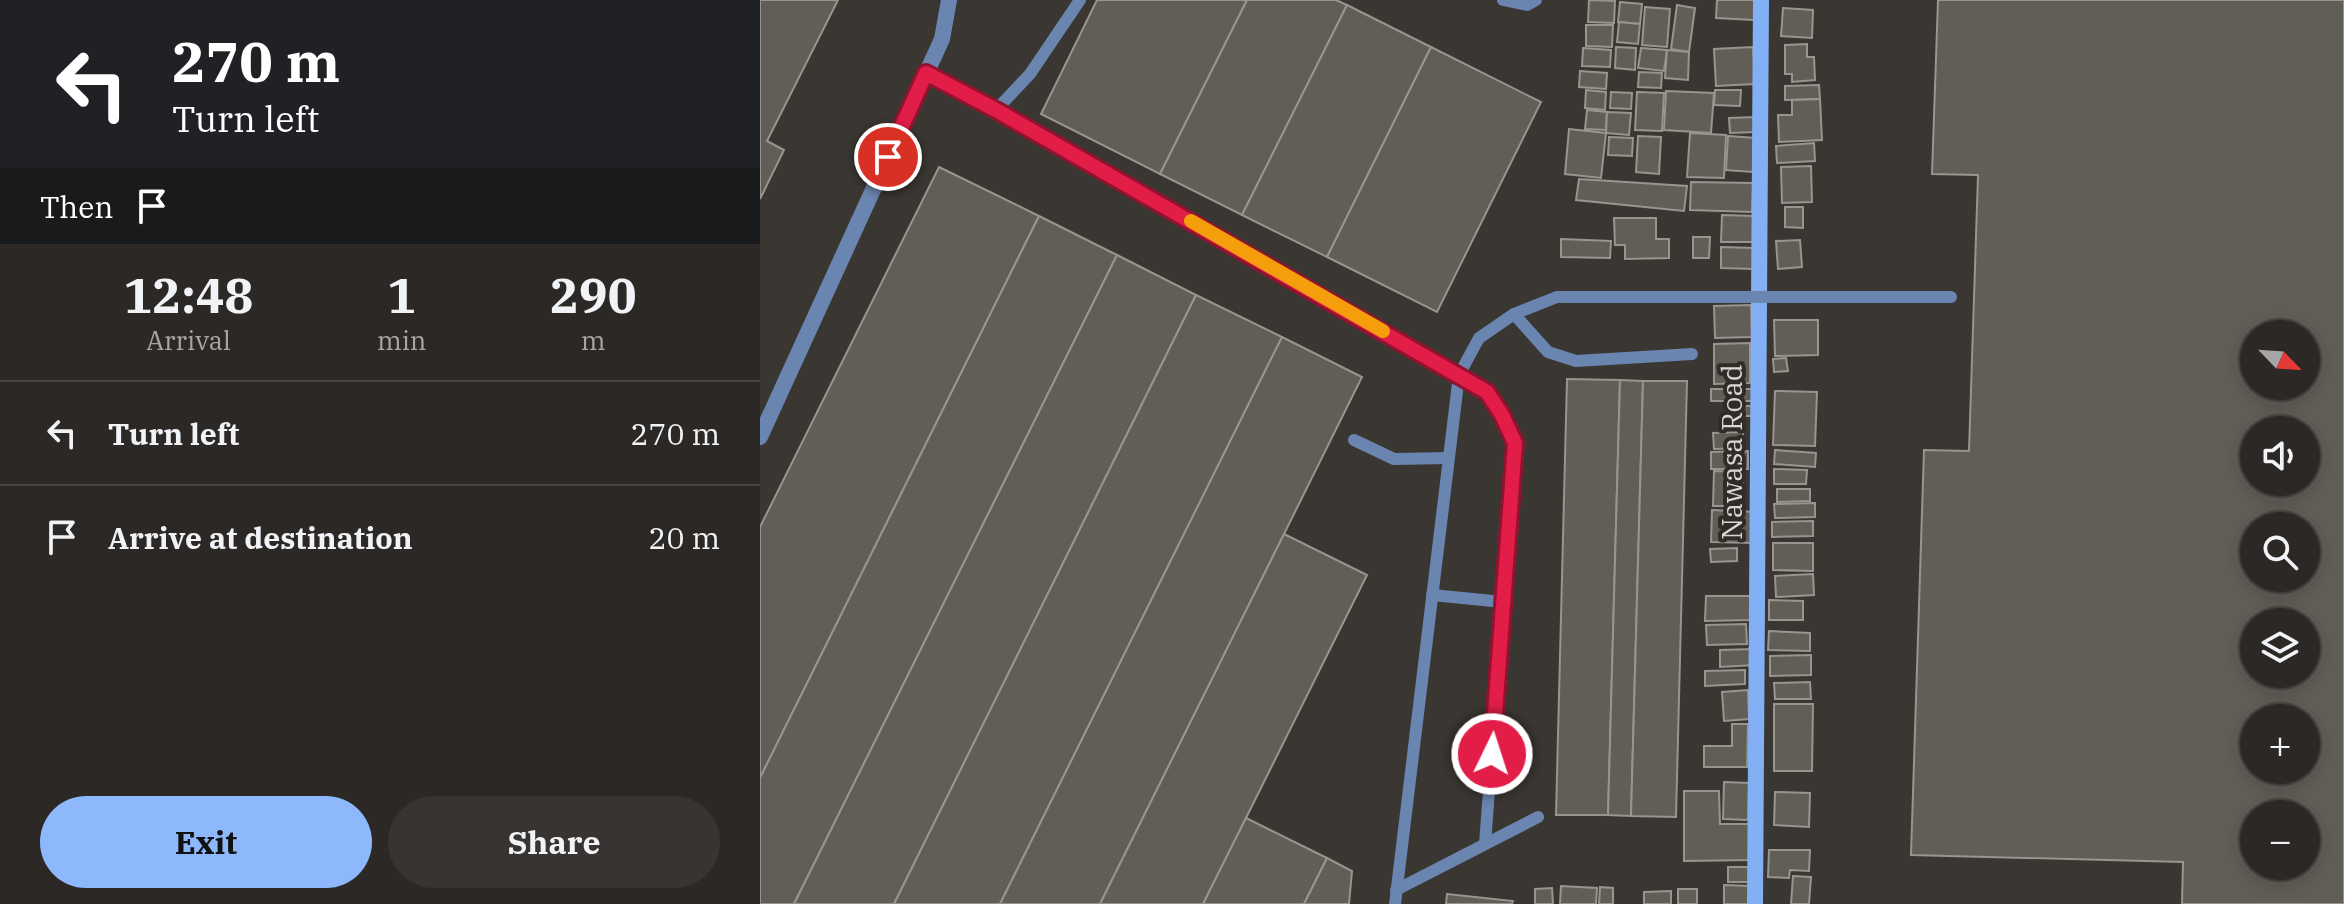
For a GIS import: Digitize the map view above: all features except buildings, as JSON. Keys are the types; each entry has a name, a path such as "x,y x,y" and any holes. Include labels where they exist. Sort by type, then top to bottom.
{"street":[{"path":"760,437 942,39 949,0"},
{"name":"Nawasa Road","path":"1755,904 1761,0"}],"lane":[{"path":"996,110 1030,74 1080,0"},
{"path":"1503,0 1527,5 1536,0"},
{"path":"926,73 996,110 1487,392 1515,443 1485,844"},
{"path":"1396,897 1459,375 1479,338 1514,314 1557,297 1951,297"},
{"path":"1514,314 1548,352 1576,361 1692,354"},
{"path":"1354,440 1394,459 1448,458"},
{"path":"1432,595 1503,602"},
{"path":"1396,897 1485,844 1538,817"}],"slow traffic":[{"path":"1191,221 1383,331"}],"route":[{"path":"888,157 926,73 996,110 1487,392 1515,443 1492,754"}]}
